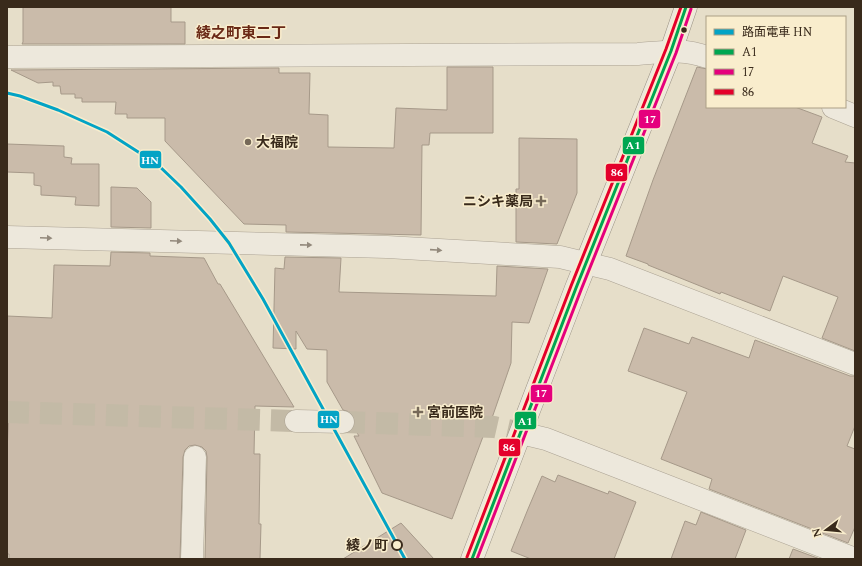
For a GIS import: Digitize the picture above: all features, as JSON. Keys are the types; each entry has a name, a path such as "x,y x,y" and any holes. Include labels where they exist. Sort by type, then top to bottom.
{"street":[{"path":"472,559 585,262 671,51 686,7"},
{"path":"7,57 638,54 671,51 694,52 706,57"},
{"path":"835,108 855,116"},
{"path":"7,236 387,247 560,257 610,269 855,364"},
{"path":"296,421 343,422"},
{"path":"521,433 546,439 854,559"},
{"path":"192,559 195,457"}],"building":[{"path":"23,7 171,7 171,22 185,22 185,44 22,44"},
{"path":"447,67 493,67 493,133 430,133 429,145 422,145 421,235 286,232 286,225 244,224 165,141 165,118 127,118 127,114 115,114 116,102 82,102 82,98 75,98 75,94 61,94 60,86 53,86 53,82 38,83 11,70 279,68 279,73 310,73 309,114 328,115 328,147 394,148 396,108 447,110"},
{"path":"697,67 706,69 706,108 798,108 822,117 812,143 848,156 845,162 855,163 855,351 822,338 838,297 783,276 770,311 721,292 720,294 626,256 653,180"},
{"path":"519,138 577,139 577,193 557,244 516,242 516,189 519,189"},
{"path":"7,144 64,146 64,157 72,158 71,164 99,164 99,206 75,205 76,197 41,195 41,186 34,185 34,173 7,172"},
{"path":"111,187 137,188 151,202 151,228 111,227"},
{"path":"111,252 150,253 150,256 204,258 218,284 220,284 294,407 255,406 254,454 260,454 260,559 205,559 207,457 206,451 202,447 195,445 189,446 185,450 183,457 180,559 9,559 9,554 7,554 7,454 9,404 7,404 7,316 52,318 54,265 110,266"},
{"path":"285,257 341,258 339,292 496,296 497,266 548,269 529,323 512,322 511,363 492,418 490,418 452,519 382,493 354,436 359,436 354,428 354,416 350,412 343,410 327,382 327,350 307,349 296,331 296,349 273,348 275,268 284,269"},
{"path":"644,328 689,344 692,337 749,358 755,340 850,376 855,376 855,426 847,446 855,449 855,527 848,543 709,489 712,479 661,459 687,392 628,371"},
{"path":"558,475 608,494 609,491 636,502 614,559 531,559 511,551 542,476 555,482"},
{"path":"701,512 746,530 735,559 671,559 685,521 696,525"},
{"path":"401,523 434,559 343,559"},
{"path":"793,549 820,559 789,559"}],"tunnel":[{"path":"7,412 296,421"},
{"path":"343,422 494,427 521,433"}],"tram line":[{"name":"HN","path":"7,93 20,96 58,110 107,132 157,164 181,187 210,219 229,243 263,299 405,559"}],"transit line":[{"name":"86","path":"467,557 571,286 666,49 681,7"},
{"name":"A1","path":"472,559 576,288 671,51 686,7"},
{"name":"17","path":"477,559 581,290 676,53 691,9"}],"place":[{"name":"大福院","path":"248,142"},
{"name":"ニシキ薬局","path":"541,201"},
{"name":"宮前医院","path":"418,412"},
{"name":"綾ノ町","path":"397,545"}],"district":[{"name":"綾之町東二丁","path":"241,33"}]}
